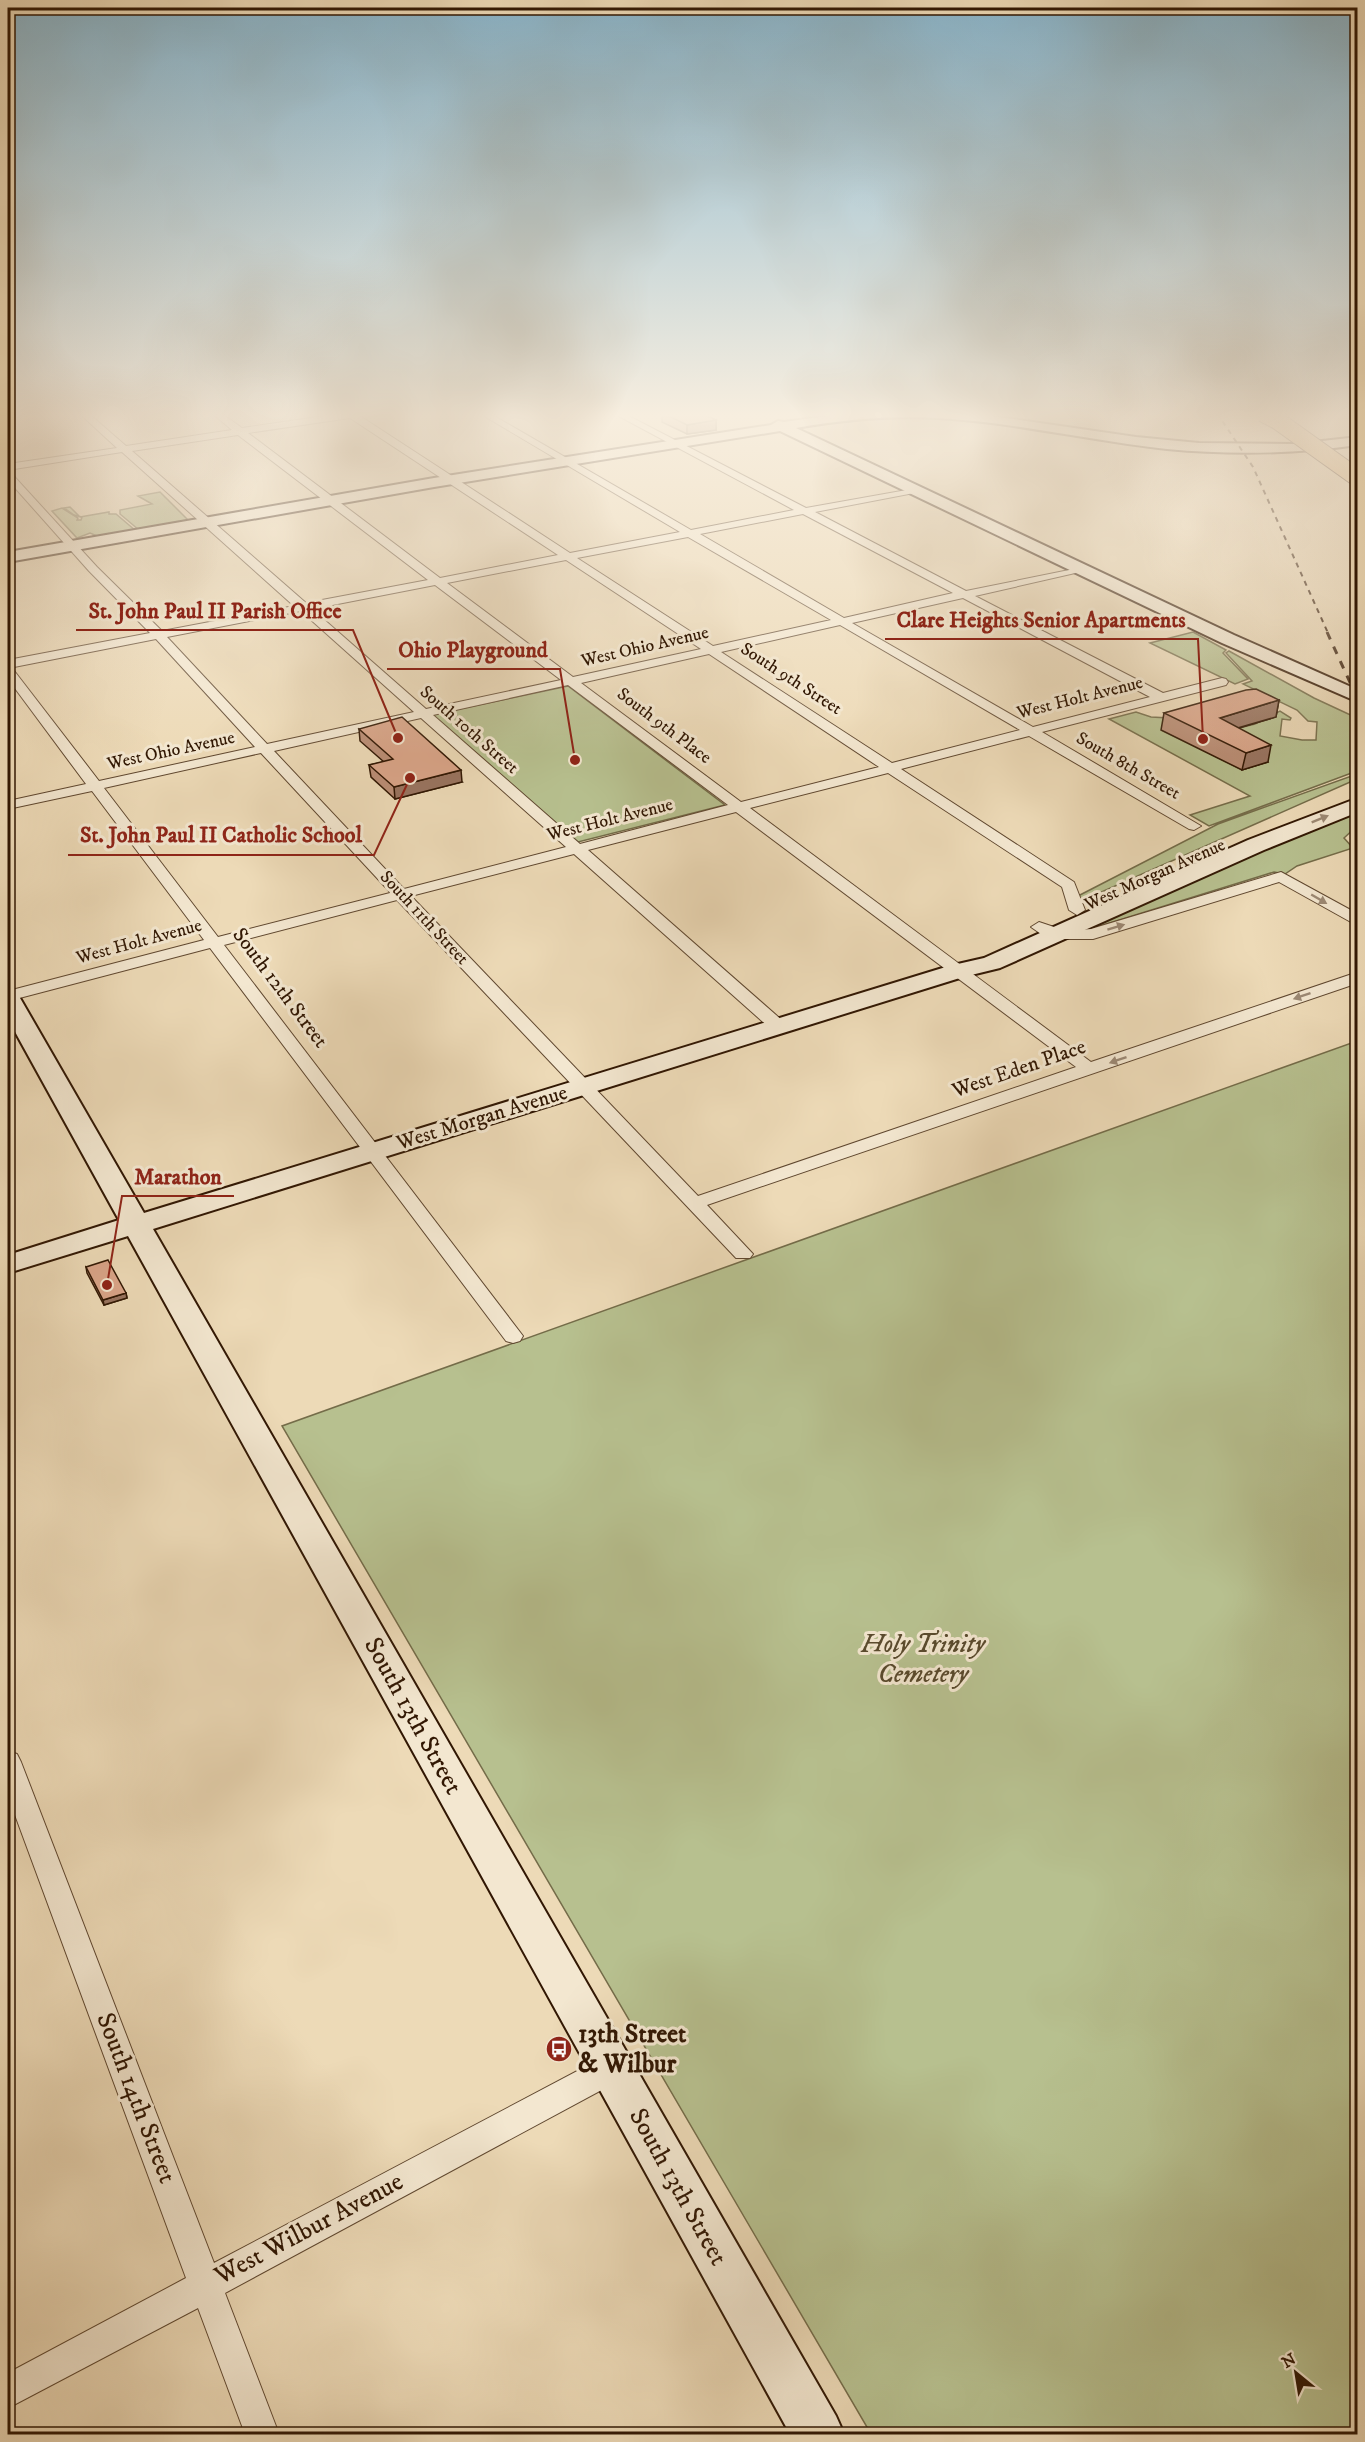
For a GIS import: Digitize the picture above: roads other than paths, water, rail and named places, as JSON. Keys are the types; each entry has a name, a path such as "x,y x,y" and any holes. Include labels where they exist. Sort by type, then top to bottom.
{"street":[{"name":"South 11th Street","path":"56,527 743,1254"},
{"path":"8,557 183,527"},
{"name":"South 10th Street","path":"211,527 778,1026"},
{"name":"South 9th Place","path":"366,527 1089,1070"},
{"name":"South 9th Street","path":"524,527 1069,885 1074,900"},
{"name":"South 8th Street","path":"680,527 1194,826"},
{"path":"8,664 723,527"},
{"path":"833,527 1162,698"},
{"path":"992,527 1228,639 1358,697"},
{"name":"West Ohio Avenue","path":"8,805 1080,569"},
{"path":"1228,639 1239,649 1358,710"},
{"name":"South 12th Street","path":"8,670 513,1335"},
{"name":"West Holt Avenue","path":"8,997 1222,682"},
{"name":"West Morgan Avenue","path":"1047,931 1074,900 1358,784"},
{"name":"West Morgan Avenue","path":"8,1264 957,971 992,963 1047,931 1358,804"},
{"path":"1047,931 1071,937 1093,934 1281,877 1358,921"},
{"name":"West Eden Place","path":"695,1203 1358,977"},
{"name":"South 13th Street","path":"8,997 818,2434"},
{"name":"South 14th Street","path":"8,1762 207,2283 262,2434"},
{"name":"West Wilbur Avenue","path":"8,2391 611,2068"}],"railway":[{"path":"1280,527 1328,633"},
{"path":"1327,632 1358,700"}],"place":[{"name":"St. John Paul II Parish Office","path":"398,738"},
{"name":"Clare Heights Senior Apartments","path":"1203,739"},
{"name":"Ohio Playground","path":"575,760"},
{"name":"St. John Paul II Catholic School","path":"410,778"},
{"name":"Marathon","path":"107,1285"},
{"name":"13th Street & Wilbur","path":"559,2049"}],"park label":[{"name":"Holy Trinity Cemetery","path":"923,1659"}]}
